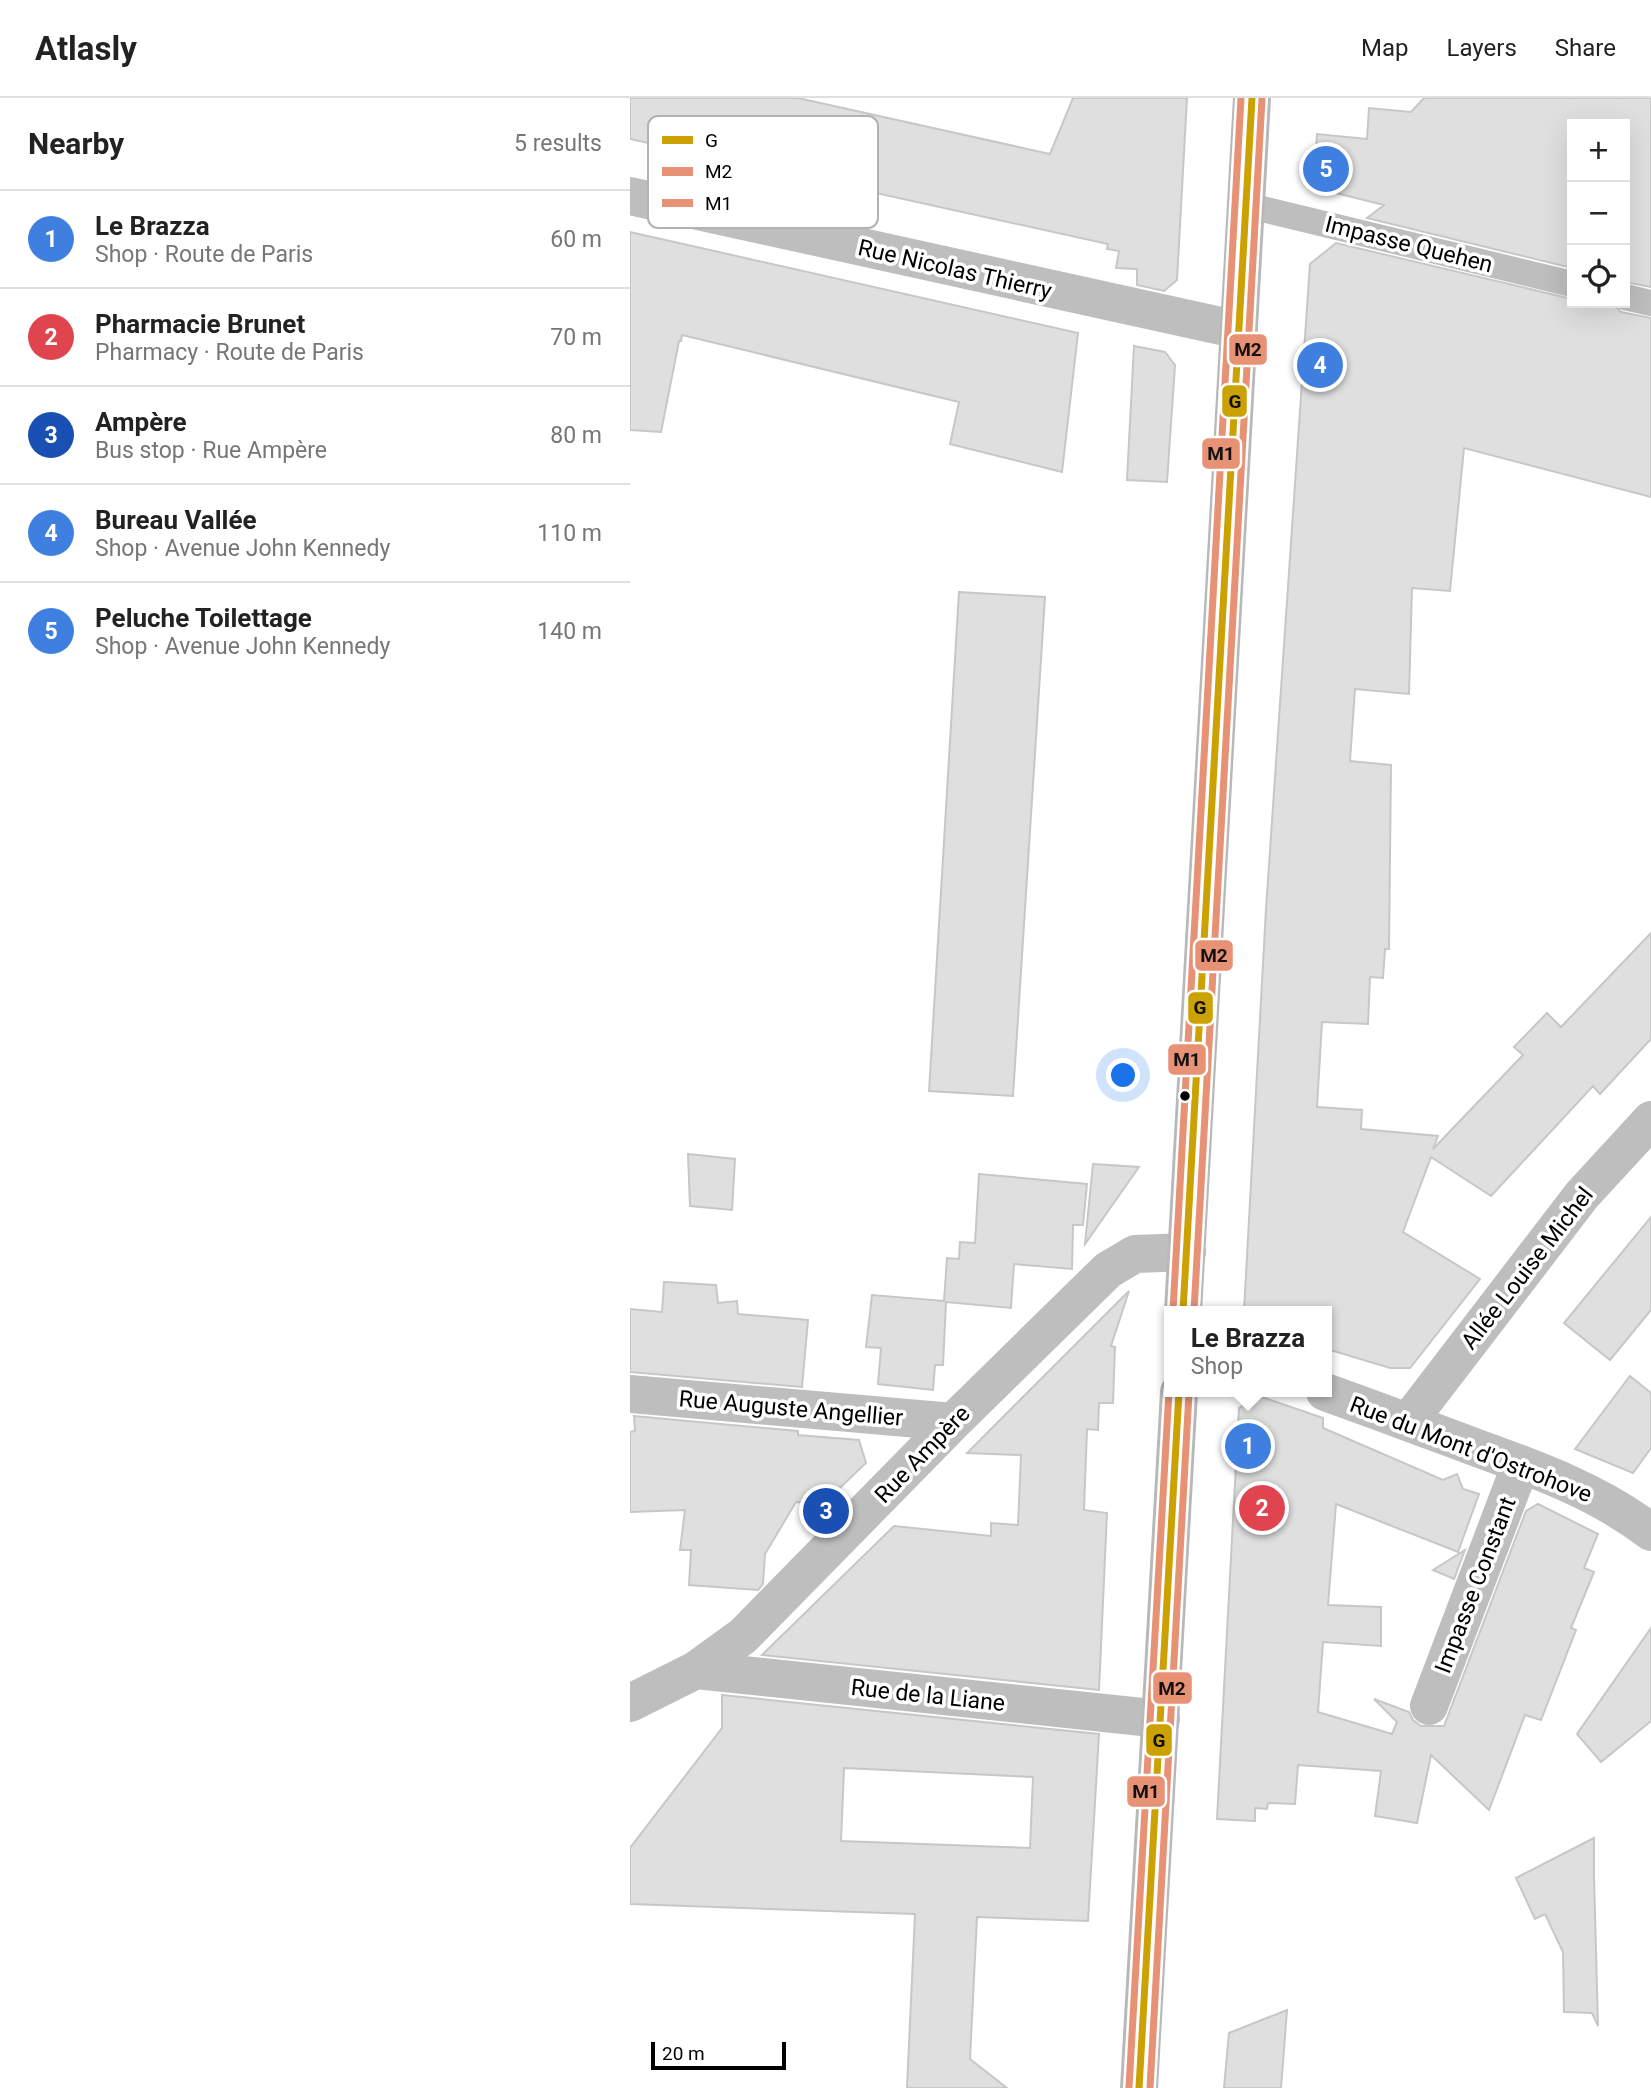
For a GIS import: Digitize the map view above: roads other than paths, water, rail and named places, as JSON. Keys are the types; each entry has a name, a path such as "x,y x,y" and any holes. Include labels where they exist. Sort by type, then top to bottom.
{"main road":[{"path":"1183,1306 1252,98"},
{"path":"1139,2088 1179,1397"}],"street":[{"name":"Rue Nicolas Thierry","path":"630,196 648,200"},
{"name":"Rue Nicolas Thierry","path":"773,228 1187,321 1239,330"},
{"name":"Allée Louise Michel","path":"1408,1422 1582,1195 1651,1120"},
{"name":"Rue Ampère","path":"630,1703 696,1671 743,1636 953,1422 1108,1270 1135,1254 1187,1252"},
{"name":"Rue Auguste Angellier","path":"630,1394 953,1422"},
{"name":"Rue du Mont d'Ostrohove","path":"1332,1395 1521,1464 1611,1504 1651,1532"},
{"name":"Impasse Constant","path":"1429,1706 1521,1464"},
{"name":"Rue de la Liane","path":"696,1671 1161,1719"}],"lane":[{"name":"Impasse Quehen","path":"1247,205 1567,283"},
{"path":"1630,298 1651,303"}],"place":[{"name":"Peluche Toilettage","path":"1326,169"},
{"name":"Bureau Vallée","path":"1320,365"},
{"name":"Le Brazza","path":"1248,1446"},
{"name":"Pharmacie Brunet","path":"1262,1508"},
{"name":"Ampère","path":"826,1511"}]}
